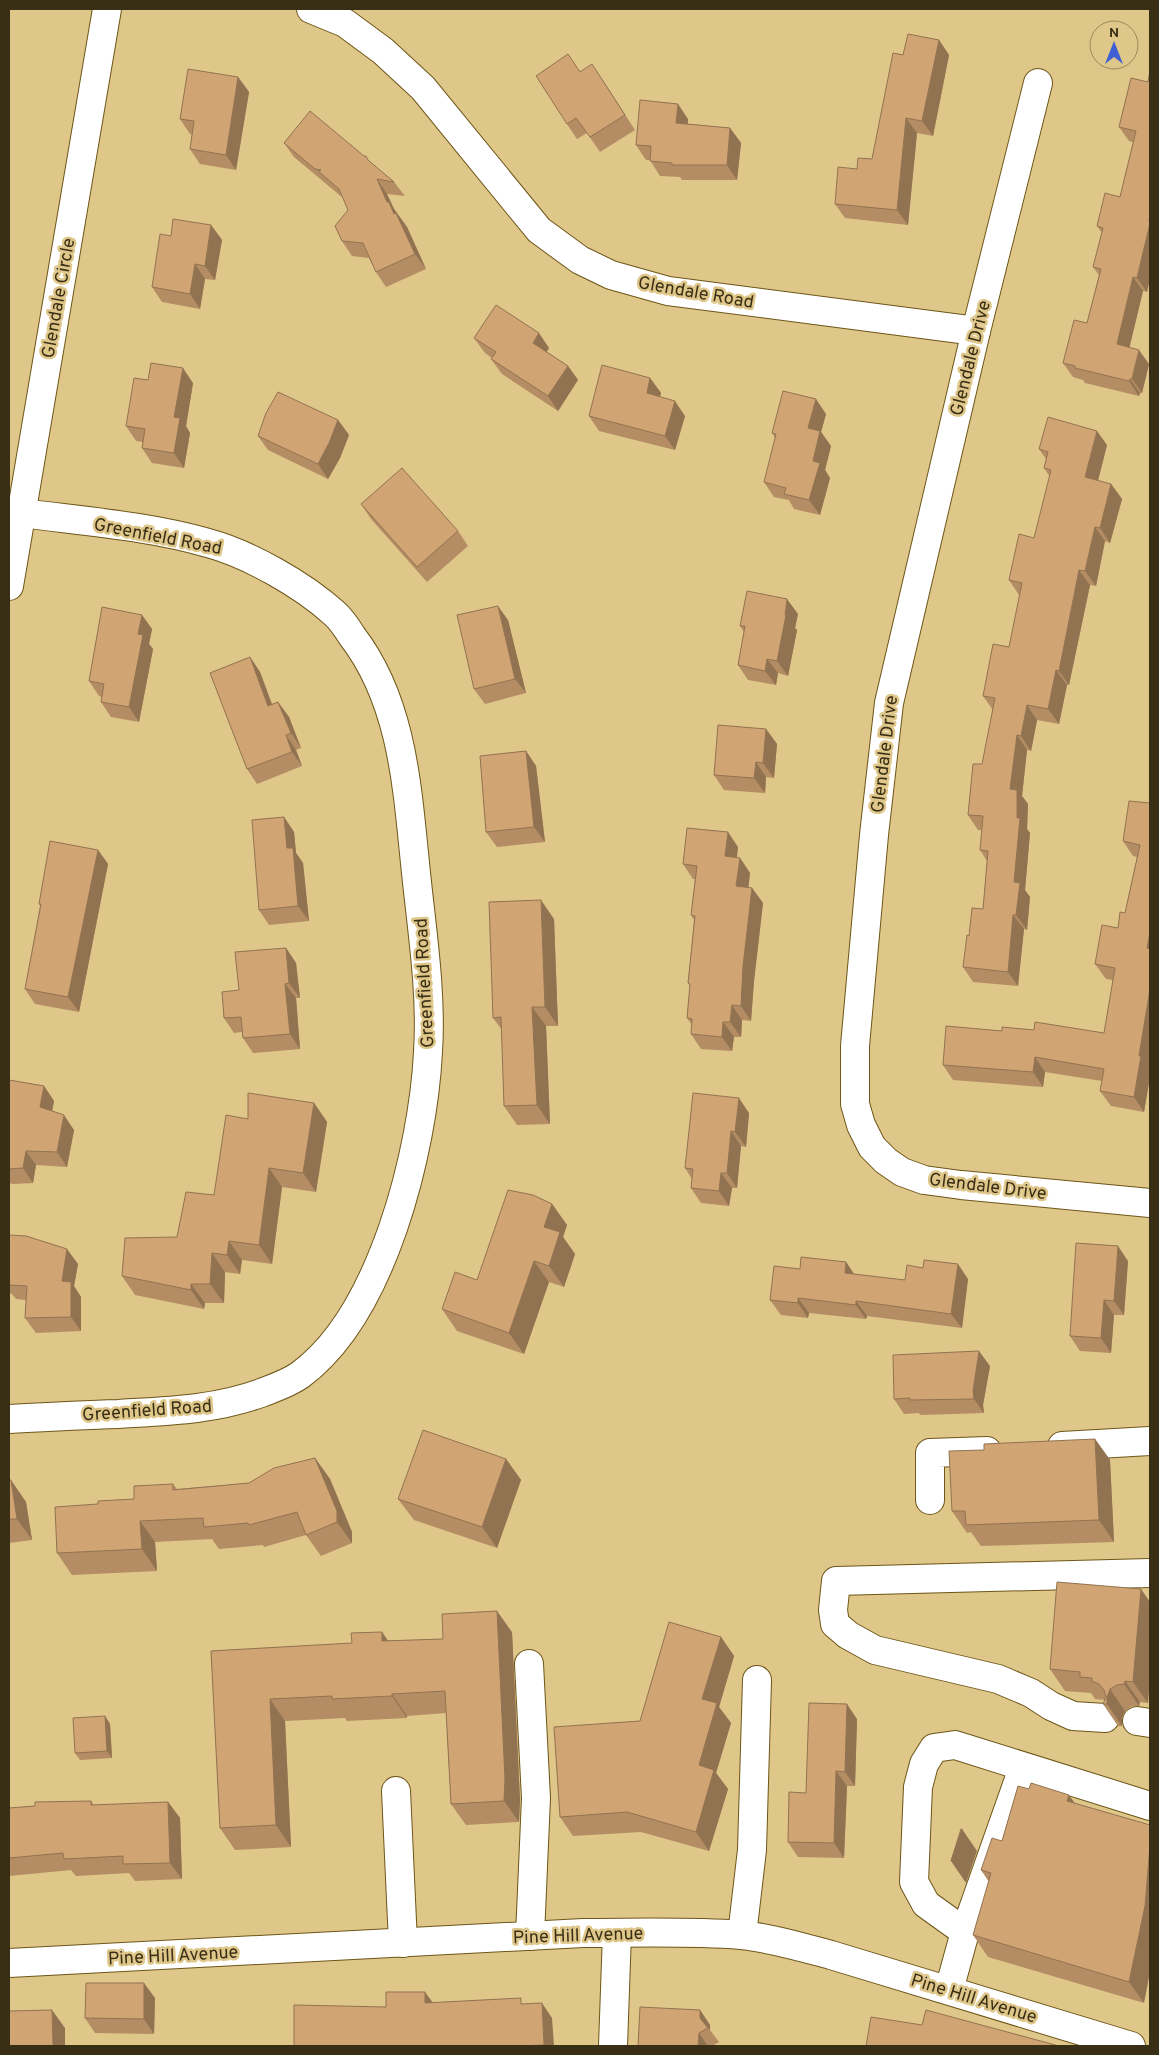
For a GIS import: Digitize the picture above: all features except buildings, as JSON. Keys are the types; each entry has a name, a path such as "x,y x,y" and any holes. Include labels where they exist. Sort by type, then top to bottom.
{"street":[{"name":"Glendale Circle","path":"9,586 107,9"},
{"name":"Glendale Road","path":"312,9 345,23 383,51 422,88 539,230 580,260 611,275 668,291 976,331"},
{"name":"Glendale Drive","path":"1038,83 976,331 889,703 874,835 855,1046 855,1104 861,1125 872,1147 886,1161 902,1172 924,1180 1150,1203"},
{"name":"Greenfield Road","path":"9,1419 185,1411 238,1402 299,1376 328,1349 349,1321 366,1290 391,1236 418,1136 425,1097 429,1048 426,978 406,773 383,688 366,653 336,614 291,582 250,558 208,543 156,532 22,513"},
{"path":"1041,1448 1150,1441"},
{"path":"930,1500 930,1453 1012,1449"},
{"path":"1105,1718 1073,1716 1051,1706 1031,1693 998,1679 875,1650 848,1635 835,1624 833,1610 836,1581 1150,1573"},
{"path":"529,1664 536,1798 530,1936"},
{"path":"742,1935 752,1850 756,1680"},
{"path":"965,1932 926,1904 914,1882 918,1787 924,1764 934,1748 955,1745 1023,1768 1150,1806"},
{"path":"949,1990 965,1932 1023,1768"},
{"path":"396,1791 403,1943"},
{"name":"Pine Hill Avenue","path":"9,1963 530,1936 674,1932 742,1935 789,1944 949,1990 1131,2046"},
{"path":"614,2046 617,1933"}]}
